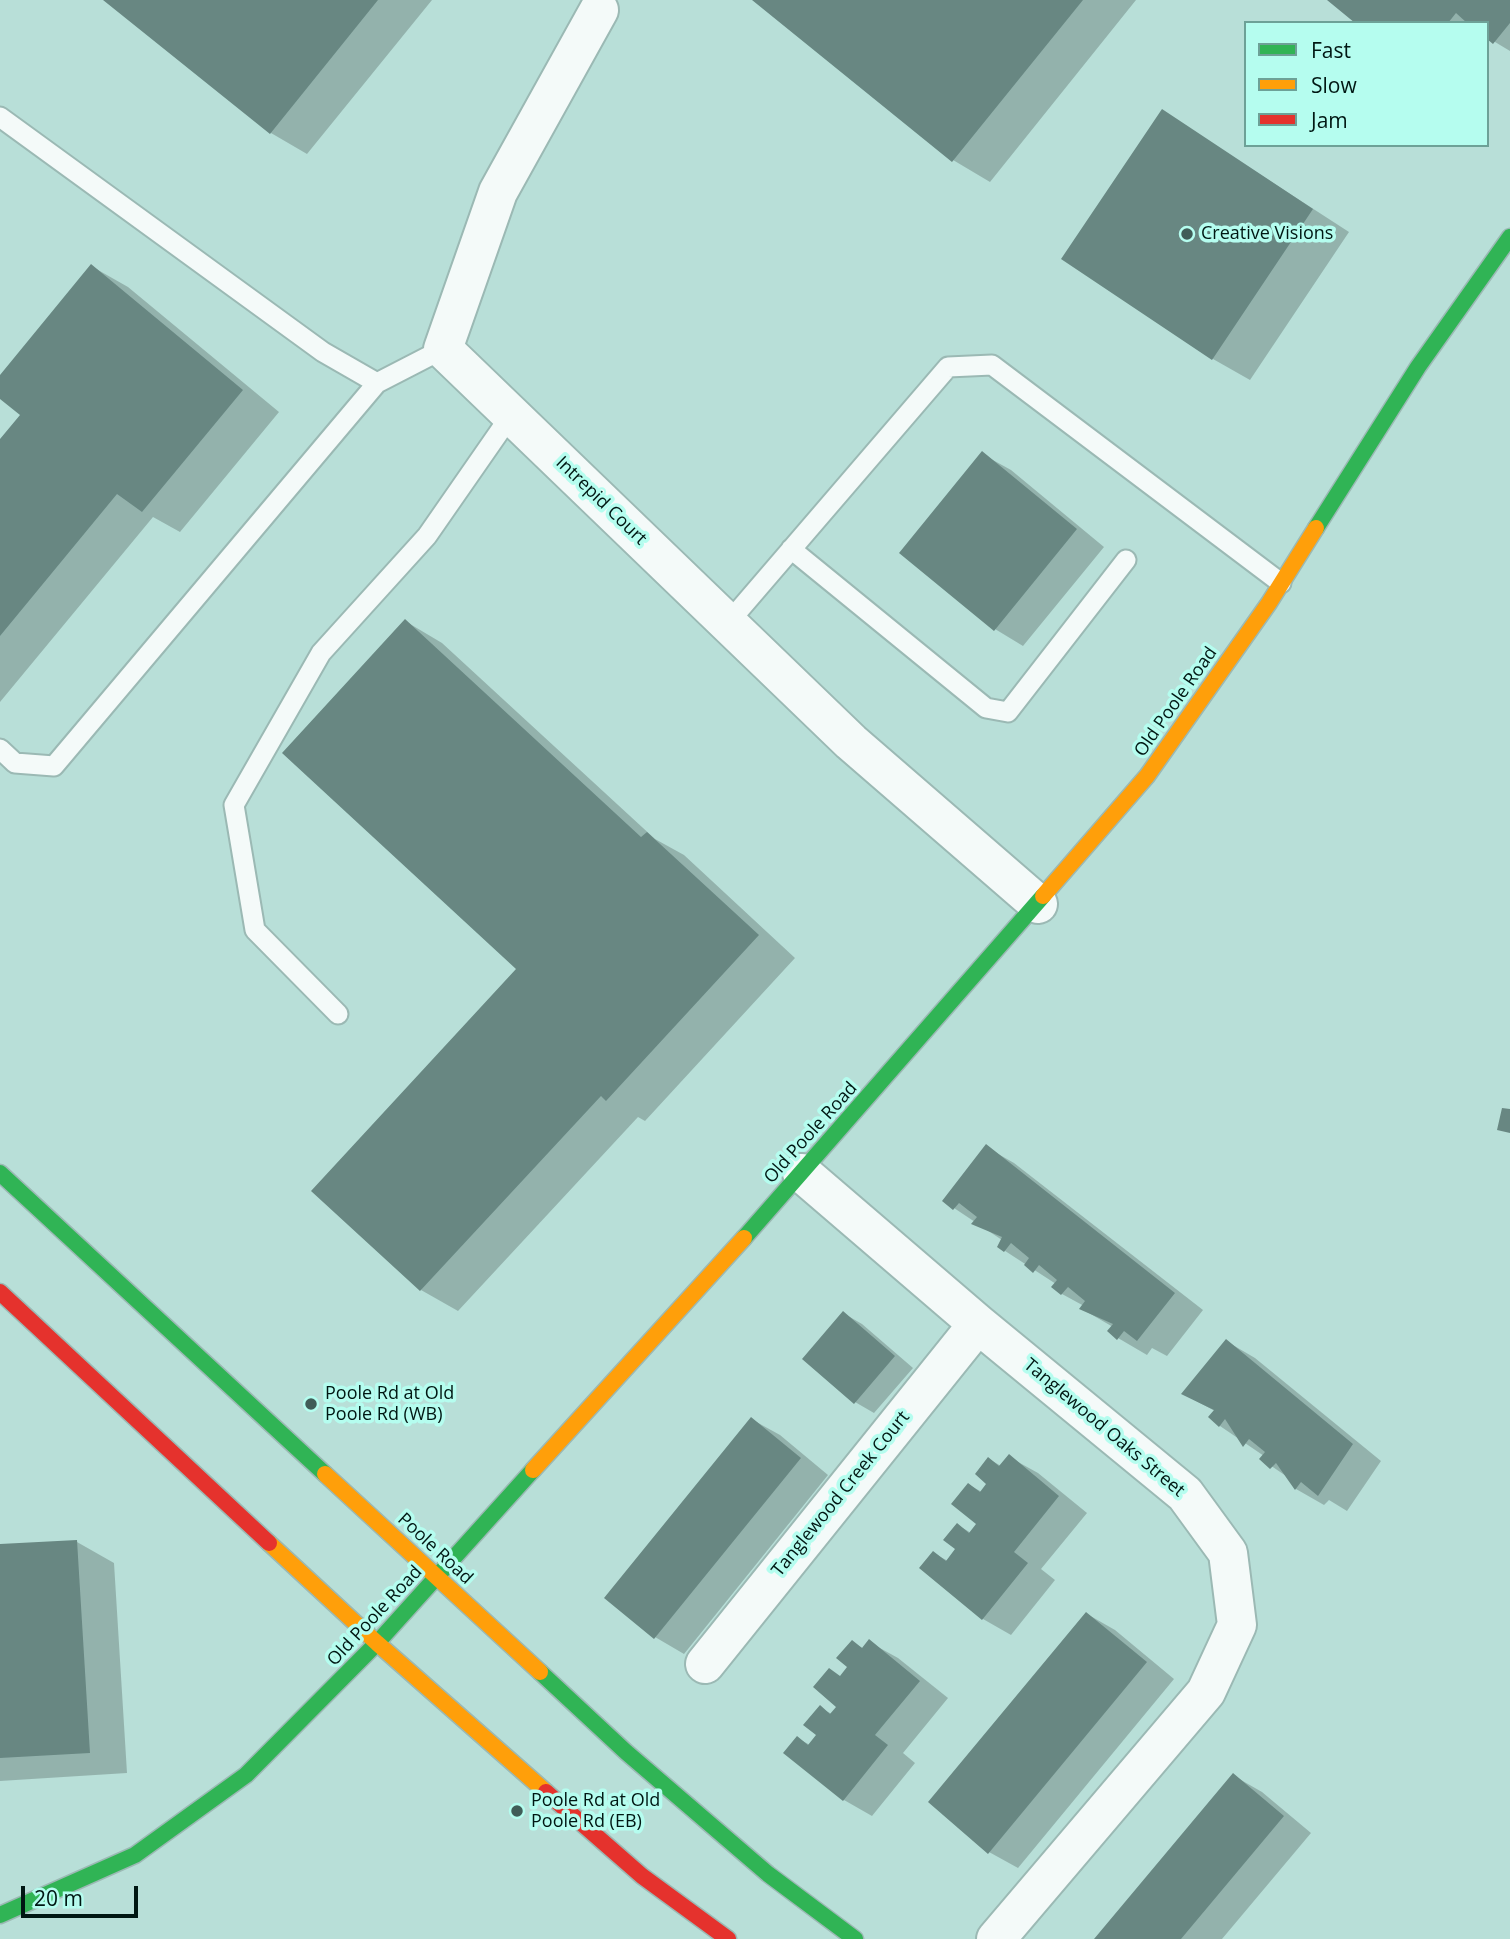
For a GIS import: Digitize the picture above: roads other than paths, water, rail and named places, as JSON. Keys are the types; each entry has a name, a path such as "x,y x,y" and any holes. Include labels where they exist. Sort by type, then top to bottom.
{"street":[{"path":"443,349 498,192 603,5"},
{"name":"Old Poole Road","path":"0,1915 135,1856 246,1774 377,1643 802,1173 1147,776 1282,583 1418,367 1508,245"},
{"name":"Intrepid Court","path":"443,349 851,742 1038,904"},
{"name":"Tanglewood Oaks Street","path":"802,1173 978,1324 1185,1494 1228,1553 1237,1625 1206,1692 996,1939"},
{"name":"Poole Road","path":"0,1174 626,1752 768,1874 855,1939"},
{"path":"0,1292 377,1643 642,1876 728,1939"},
{"name":"Tanglewood Creek Court","path":"705,1664 978,1324"}],"lane":[{"path":"0,117 323,352 377,383"},
{"path":"0,750 15,763 54,766 377,383 443,349"},
{"path":"728,623 948,367 992,365 1282,583"},
{"path":"338,1014 255,930 234,805 321,653 427,536 510,415"},
{"path":"791,549 986,708 1008,712 1126,560"}],"place":[{"name":"Creative Visions","path":"1187,234"},
{"name":"Poole Rd at Old Poole Rd (WB)","path":"311,1404"},
{"name":"Poole Rd at Old Poole Rd (EB)","path":"517,1811"}]}
